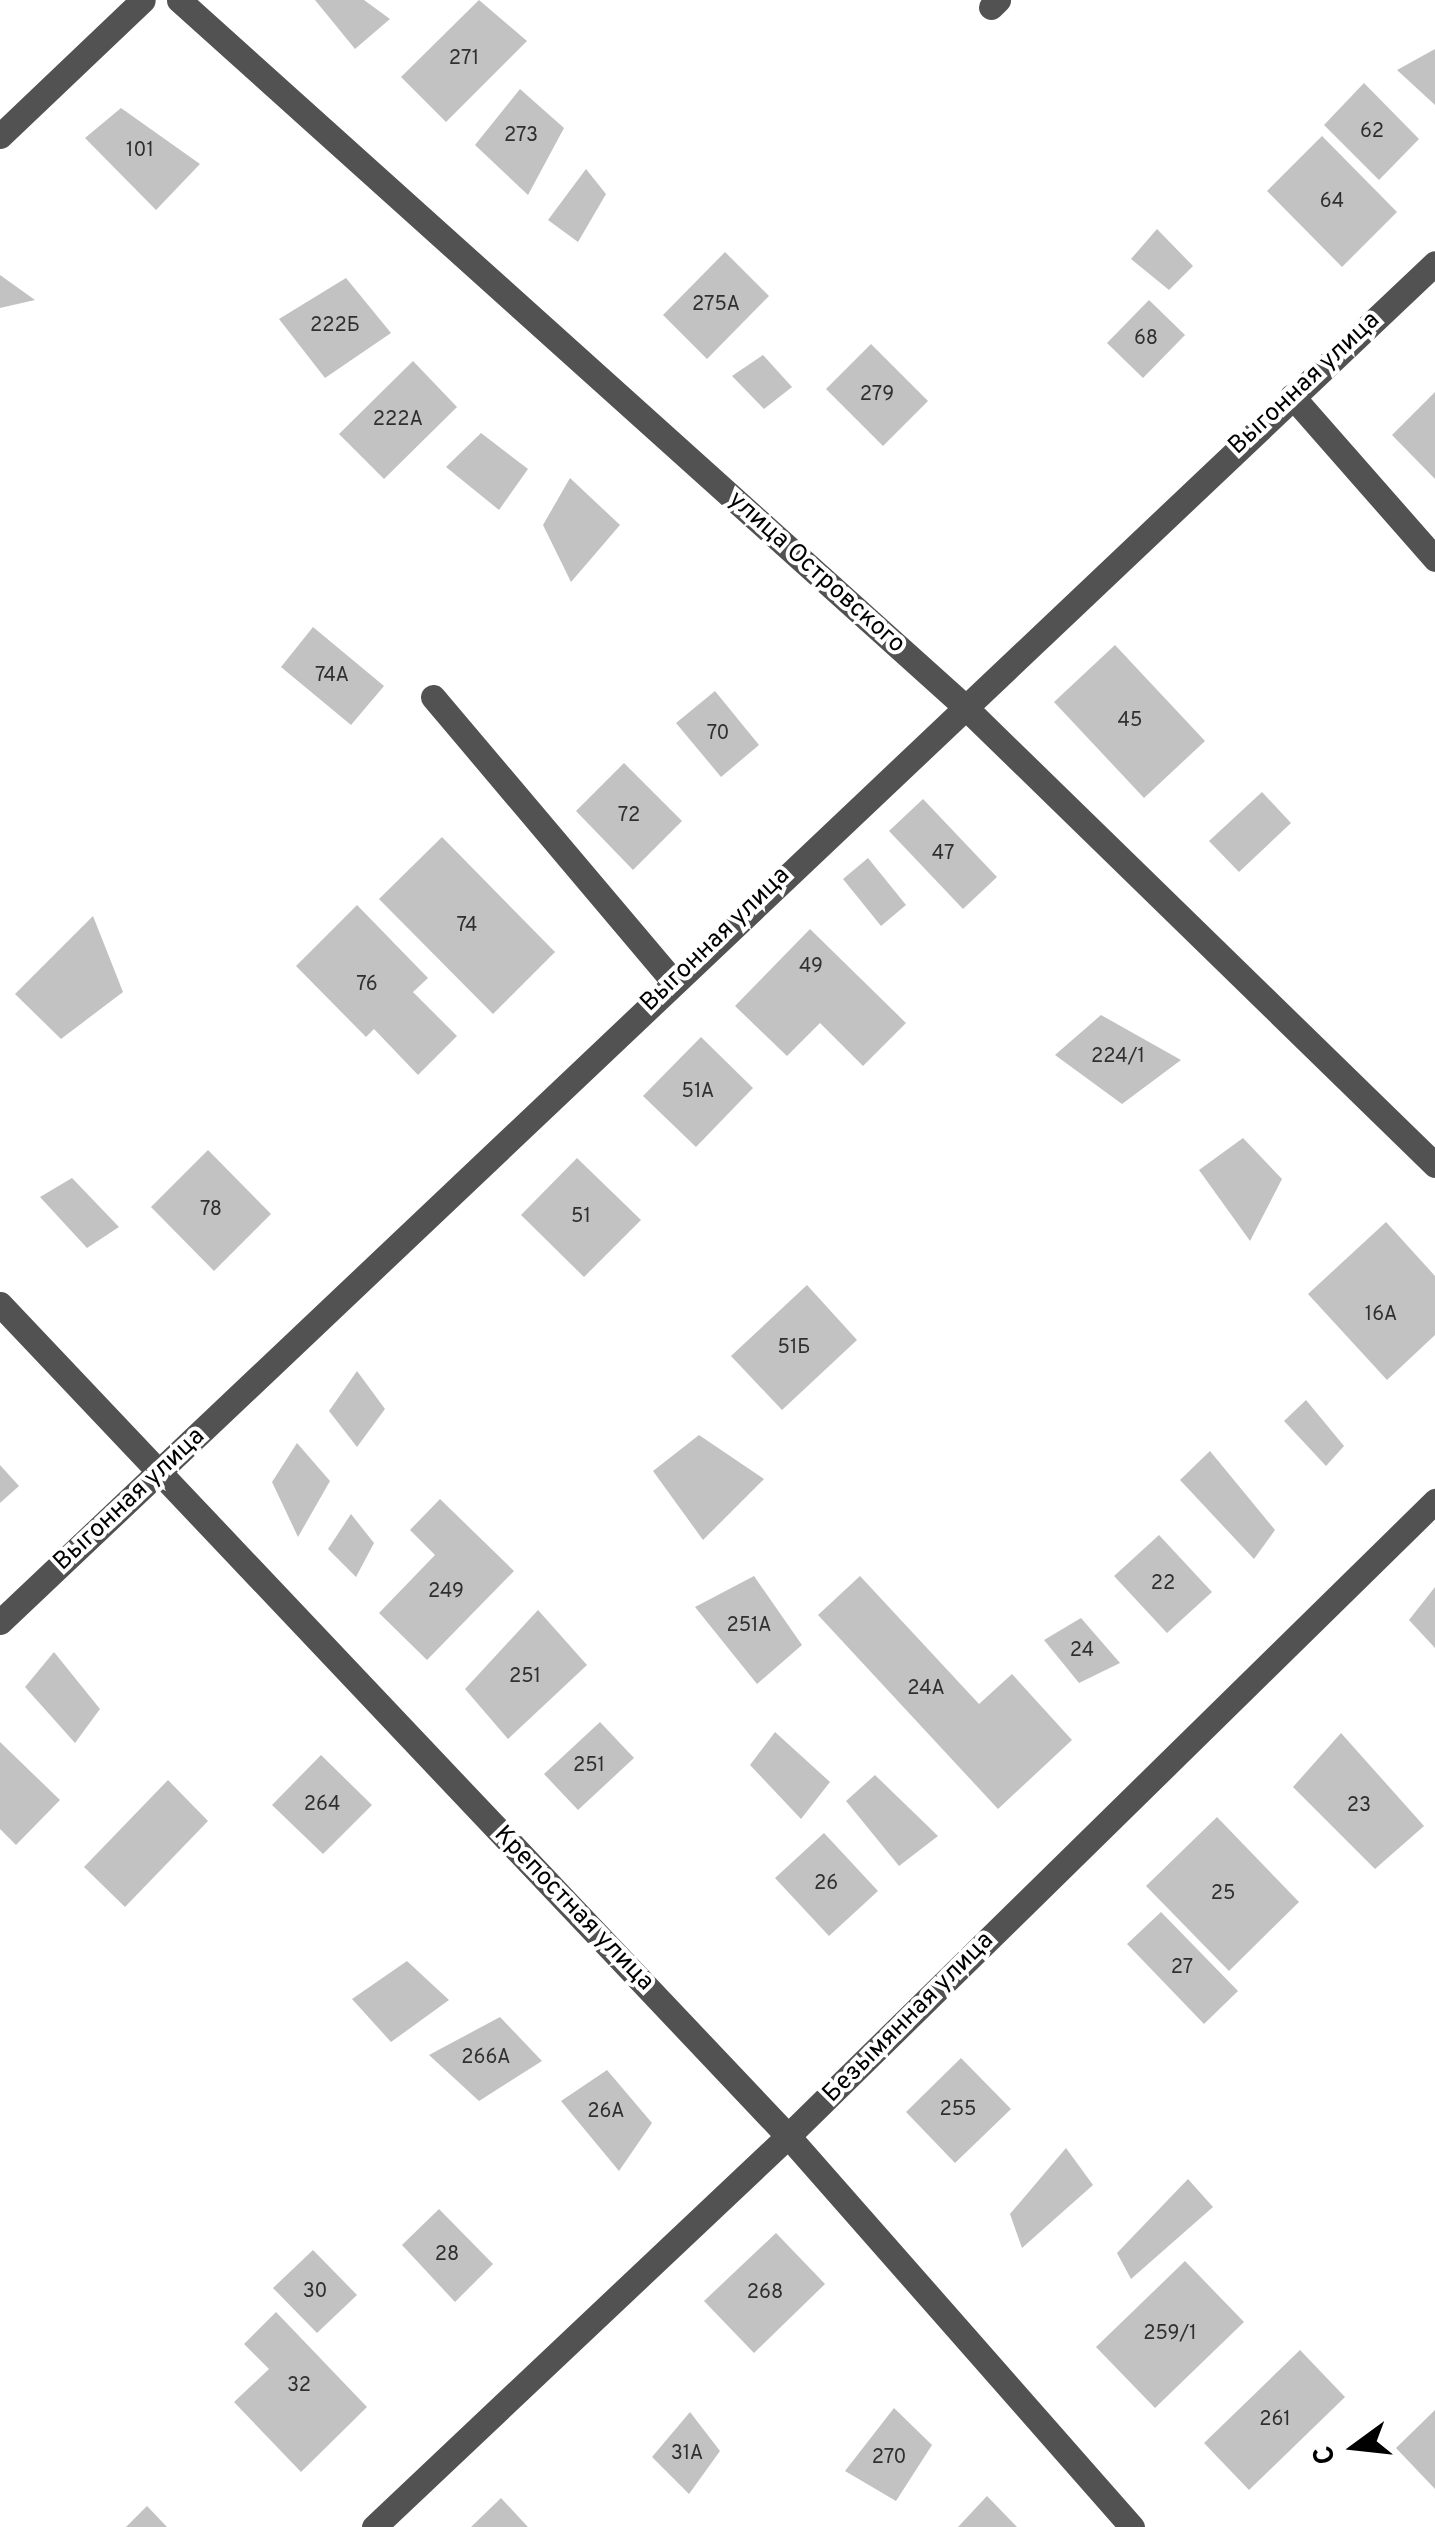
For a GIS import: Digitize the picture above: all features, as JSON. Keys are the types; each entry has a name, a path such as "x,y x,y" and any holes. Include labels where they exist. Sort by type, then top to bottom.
{"street":[{"path":"0,136 143,0"},
{"name":"улица Островского","path":"180,0 962,705 1432,1157"},
{"name":"Выгонная улица","path":"0,1622 962,705 1435,263"},
{"path":"1292,396 1435,559"},
{"path":"433,698 673,981"},
{"name":"Крепостная улица","path":"0,1304 788,2136 1132,2527"},
{"name":"Безымянная улица","path":"374,2527 788,2136 1435,1500"}],"building":[{"path":"315,0 364,0 390,19 355,49"},
{"path":"479,0 527,41 446,122 401,77"},
{"path":"1435,49 1435,105 1397,70"},
{"path":"1364,83 1419,139 1379,180 1324,125"},
{"path":"520,89 564,128 528,195 475,145"},
{"path":"121,108 200,164 156,210 85,138"},
{"path":"1322,136 1397,212 1342,267 1267,191"},
{"path":"586,169 606,194 578,242 548,220"},
{"path":"1157,229 1193,266 1169,290 1131,259"},
{"path":"725,252 769,296 707,359 663,315"},
{"path":"0,275 35,300 0,308"},
{"path":"346,278 391,333 325,378 279,319"},
{"path":"1149,300 1185,335 1143,378 1107,343"},
{"path":"871,344 928,401 883,446 826,389"},
{"path":"763,355 792,387 764,409 732,376"},
{"path":"413,361 457,407 384,479 339,434"},
{"path":"1435,392 1435,479 1392,435"},
{"path":"481,433 528,469 499,510 446,467"},
{"path":"570,478 620,525 571,582 543,525"},
{"path":"313,627 384,686 351,725 281,667"},
{"path":"1115,645 1205,741 1144,798 1054,702"},
{"path":"715,691 759,745 721,777 676,723"},
{"path":"624,763 682,821 633,870 576,811"},
{"path":"1262,792 1291,823 1239,872 1209,841"},
{"path":"923,799 997,877 963,909 889,831"},
{"path":"442,837 555,952 493,1014 379,899"},
{"path":"868,858 906,905 881,926 843,879"},
{"path":"357,905 428,978 413,992 457,1036 418,1075 374,1029 366,1037 296,966"},
{"path":"93,916 123,992 61,1039 15,994"},
{"path":"810,929 906,1023 863,1066 820,1023 787,1056 735,1006"},
{"path":"1101,1015 1181,1060 1122,1104 1055,1055"},
{"path":"701,1037 753,1088 696,1147 643,1096"},
{"path":"1243,1138 1282,1179 1250,1241 1199,1170"},
{"path":"208,1150 271,1214 214,1271 151,1207"},
{"path":"577,1158 641,1220 584,1277 521,1215"},
{"path":"72,1178 119,1227 87,1248 40,1197"},
{"path":"1386,1222 1435,1276 1435,1335 1387,1380 1308,1294"},
{"path":"807,1285 857,1340 782,1410 731,1356"},
{"path":"357,1371 385,1409 357,1447 329,1411"},
{"path":"1306,1400 1344,1446 1326,1466 1284,1421"},
{"path":"699,1435 764,1479 703,1540 653,1471"},
{"path":"297,1443 330,1481 298,1537 272,1482"},
{"path":"1210,1451 1275,1530 1254,1559 1180,1480"},
{"path":"0,1465 19,1486 0,1503"},
{"path":"440,1499 514,1571 427,1660 379,1613 435,1555 410,1530"},
{"path":"351,1514 374,1543 356,1577 328,1549"},
{"path":"1159,1535 1212,1592 1167,1633 1114,1576"},
{"path":"754,1576 802,1645 757,1684 695,1607"},
{"path":"860,1576 979,1704 1012,1674 1072,1740 998,1809 818,1615"},
{"path":"1435,1587 1435,1648 1409,1620"},
{"path":"538,1610 587,1665 508,1739 465,1689"},
{"path":"1081,1618 1120,1663 1079,1683 1044,1640"},
{"path":"54,1652 100,1709 75,1743 25,1687"},
{"path":"600,1722 634,1758 578,1810 544,1774"},
{"path":"775,1732 830,1782 801,1819 750,1765"},
{"path":"1341,1733 1424,1826 1375,1869 1293,1787"},
{"path":"0,1742 60,1800 16,1845 0,1829"},
{"path":"321,1755 372,1805 323,1854 272,1805"},
{"path":"875,1775 938,1836 899,1866 846,1801"},
{"path":"168,1780 208,1821 125,1907 84,1867"},
{"path":"1217,1817 1299,1902 1229,1971 1146,1886"},
{"path":"824,1833 878,1891 829,1936 775,1878"},
{"path":"1161,1912 1238,1991 1204,2024 1127,1944"},
{"path":"407,1961 449,2000 391,2042 352,1999"},
{"path":"500,2017 542,2061 479,2101 429,2055"},
{"path":"961,2058 1011,2109 955,2163 906,2112"},
{"path":"607,2070 652,2123 619,2171 561,2101"},
{"path":"1066,2148 1093,2185 1022,2248 1010,2214"},
{"path":"1188,2179 1213,2207 1131,2279 1117,2253"},
{"path":"439,2209 493,2264 455,2302 402,2245"},
{"path":"776,2233 825,2284 754,2353 704,2301"},
{"path":"313,2250 357,2295 317,2333 273,2288"},
{"path":"1185,2261 1244,2322 1155,2408 1096,2347"},
{"path":"276,2312 367,2407 301,2472 234,2402 269,2369 244,2344"},
{"path":"1300,2350 1345,2397 1249,2490 1204,2443"},
{"path":"894,2408 932,2445 896,2501 845,2471"},
{"path":"1435,2410 1435,2489 1396,2448"},
{"path":"690,2412 720,2451 689,2494 652,2457"},
{"path":"987,2496 1017,2527 958,2527"},
{"path":"501,2498 528,2527 471,2527"},
{"path":"147,2506 167,2527 126,2527"}]}
